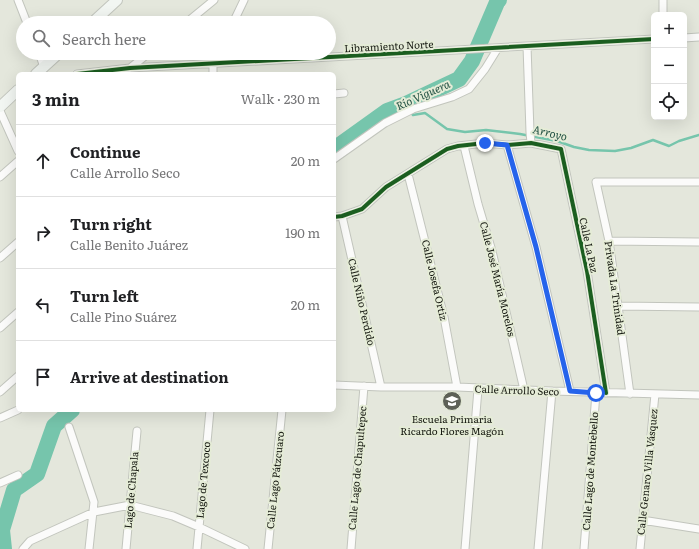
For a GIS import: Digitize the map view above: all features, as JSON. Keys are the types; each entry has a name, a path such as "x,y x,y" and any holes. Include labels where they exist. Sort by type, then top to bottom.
{"street":[{"path":"18,0 24,16"},
{"path":"100,16 117,0"},
{"path":"195,16 214,0"},
{"path":"236,16 244,0"},
{"path":"663,0 663,12"},
{"path":"687,38 699,37"},
{"name":"Libramiento Norte","path":"336,57 651,39"},
{"path":"336,217 362,209 386,187 447,149 458,146 485,143 507,145 531,138 527,46"},
{"path":"336,158 385,123 410,111 452,97 469,89 485,69 498,48"},
{"path":"42,60 44,67"},
{"path":"38,72 52,60"},
{"path":"130,68 140,60"},
{"path":"213,72 215,60"},
{"name":"Libramiento Norte","path":"94,72 130,68 284,60"},
{"path":"0,107 16,92"},
{"path":"336,94 344,93"},
{"path":"0,111 16,147"},
{"name":"Calle La Paz","path":"531,138 561,149 587,271 606,393"},
{"path":"507,145 536,247 570,391"},
{"name":"Calle José María Morelos","path":"464,146 478,204 492,251 524,390"},
{"path":"0,177 16,163"},
{"name":"Calle Josefa Ortiz","path":"408,174 444,317 457,387"},
{"name":"Privada La Trinidad","path":"630,394 609,241 596,182 699,182"},
{"name":"Calle Niño Perdido","path":"342,216 381,387"},
{"path":"609,241 699,242"},
{"path":"0,258 16,244"},
{"path":"618,306 699,307"},
{"path":"0,328 16,314"},
{"path":"0,392 16,378"},
{"name":"Calle Arrollo Seco","path":"336,385 381,387 457,387 596,393 699,395"},
{"name":"Calle Lago de Chapultepec","path":"351,549 364,386"},
{"path":"465,549 478,388"},
{"path":"538,549 552,391"},
{"name":"Calle Lago de Montebello","path":"584,549 596,393"},
{"name":"Calle Genaro Villa Vásquez","path":"640,549 655,394"},
{"path":"1,415 16,411"},
{"name":"Lago de Texcoco","path":"197,549 210,412"},
{"name":"Calle Lago Pátzcuaro","path":"268,549 282,412"},
{"path":"70,427 94,502 89,549"},
{"name":"Lago de Chapala","path":"126,549 137,431"},
{"path":"0,483 18,475"},
{"path":"23,549 30,541 94,512 130,505 173,516 245,549"},
{"path":"642,520 699,529"}],"waterway":[{"name":"Río Viguera","path":"336,148 387,111 406,104 459,79 472,61 499,0"},
{"name":"Arroyo","path":"406,104 413,115 425,113 447,129 465,132 486,130 520,134 557,141 589,150 615,151 631,148 653,140 669,146 679,141 699,135"},
{"name":"Río Viguera","path":"4,549 2,530 14,490 37,474 54,426 70,412"}],"cycle path":[{"path":"336,57 651,39"},
{"path":"95,72 130,68 275,60"},
{"path":"336,217 362,209 386,187 447,149 458,146 485,143 507,145 531,143 561,149 587,271 606,393"}],"place":[{"name":"Escuela Primaria Ricardo Flores Magón","path":"452,401"}],"route":[{"path":"485,143 507,145 536,247 570,391 596,393"}]}
